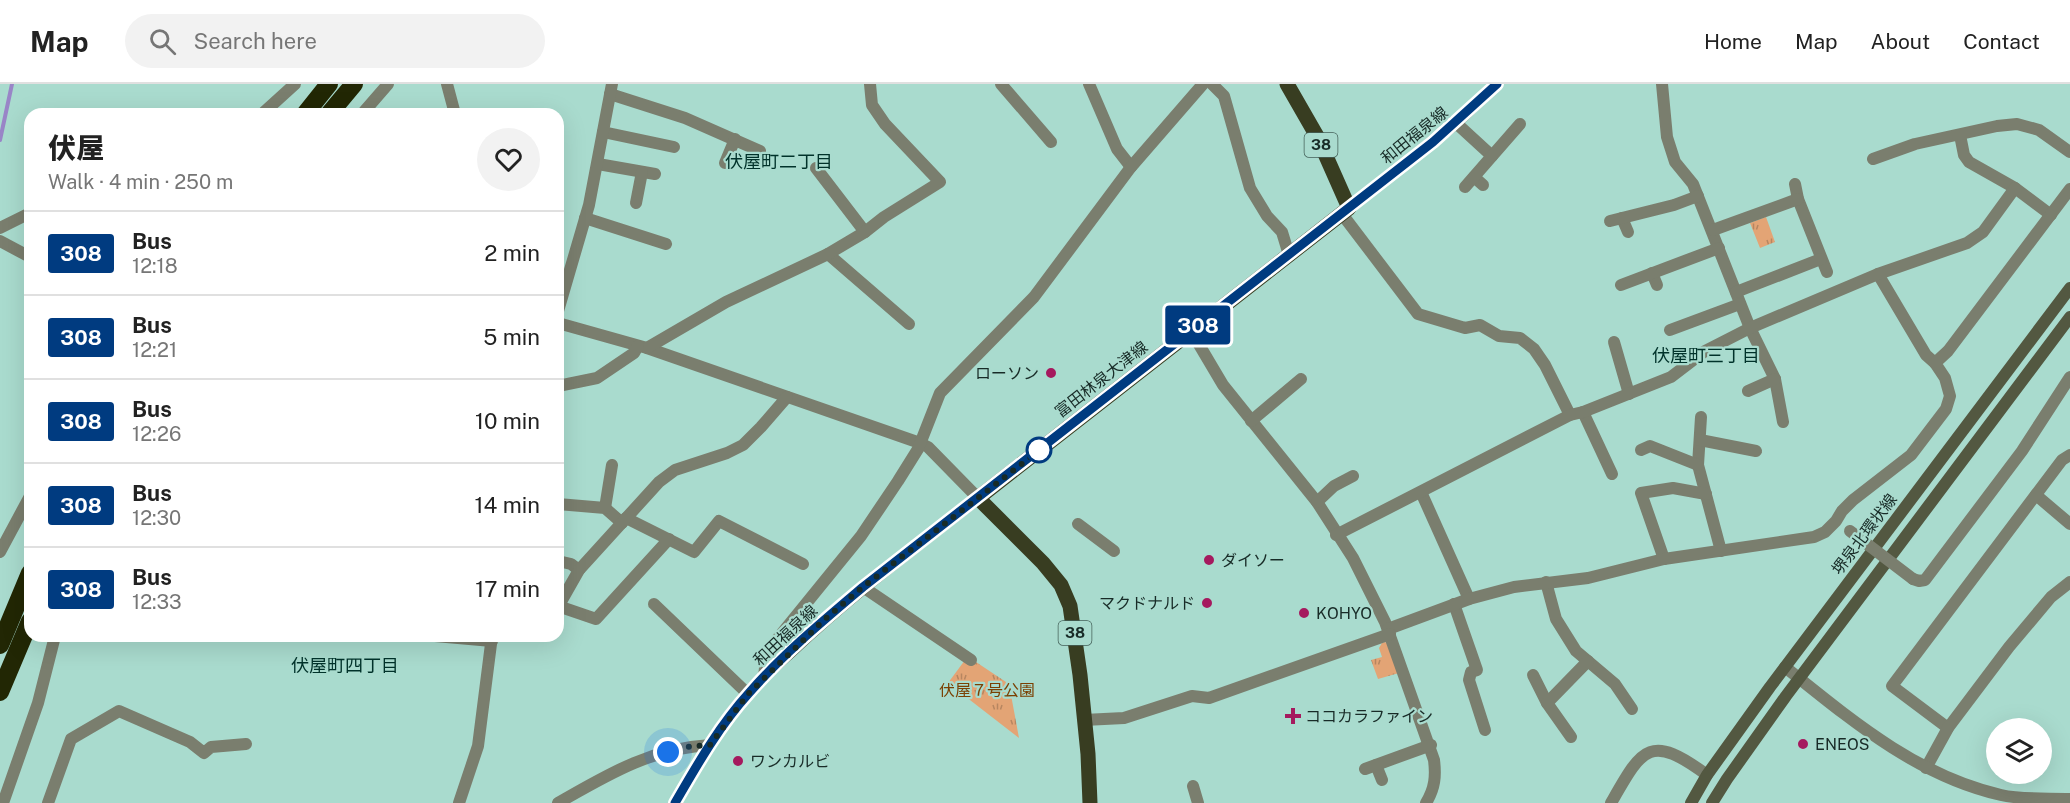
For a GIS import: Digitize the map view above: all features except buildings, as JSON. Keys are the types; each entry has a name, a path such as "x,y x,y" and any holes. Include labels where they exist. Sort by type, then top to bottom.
{"highway":[{"path":"310,108 329,84"},
{"path":"334,108 354,84"},
{"path":"0,645 24,587"},
{"path":"0,692 24,635"}],"main road":[{"name":"38","path":"1287,84 1318,138 1345,211"},
{"name":"和田福泉線","path":"1345,211 1456,123 1497,84"},
{"name":"富田林泉大津線","path":"978,498 1345,211"},
{"name":"堺泉北環状線","path":"1691,803 1707,775 1785,667 2070,288"},
{"path":"1712,803 1799,678 2070,317"},
{"name":"38","path":"978,498 1043,563 1060,585 1070,606 1080,675 1088,754 1090,803"},
{"name":"和田福泉線","path":"675,803 710,745 748,694 764,677 825,619 863,587 978,498"}],"street":[{"path":"269,108 295,84"},
{"path":"367,108 388,84"},
{"path":"447,84 453,108"},
{"path":"564,385 597,378 634,352 726,302 828,254 940,182 885,124 872,105 870,84"},
{"path":"1001,84 1051,142"},
{"path":"1089,84 1118,149 1131,167"},
{"path":"764,677 765,659 774,643 861,536 920,443 940,393 1034,297 1131,167 1203,84"},
{"path":"1212,84 1224,96 1250,188 1267,216 1282,232 1289,255"},
{"path":"1662,84 1667,137 1675,162 1693,184 1750,328 1775,379 1783,422"},
{"path":"564,290 598,164 611,89 675,108 760,151"},
{"path":"1456,123 1492,156"},
{"path":"1465,187 1479,181 1492,156 1520,124"},
{"path":"1873,159 1907,147 1997,126 2017,124 2039,130 2070,152"},
{"path":"603,132 674,147"},
{"path":"1960,135 1964,155 1969,162 2015,188 2050,215"},
{"path":"725,163 735,139"},
{"path":"598,164 654,174"},
{"path":"816,168 865,232"},
{"path":"636,203 642,172"},
{"path":"1795,184 1798,199 1827,272"},
{"path":"1336,535 1576,414 1671,377 1705,351 1750,328 1878,274 1967,243 1976,238 2015,188"},
{"path":"1935,363 1948,351 2070,189"},
{"path":"1628,232 1616,219 1674,205 1698,196"},
{"path":"1713,230 1798,199"},
{"path":"1345,211 1418,314 1466,328 1480,325 1499,336 1520,338 1534,349 1612,474"},
{"path":"0,228 24,216"},
{"path":"585,218 666,244"},
{"path":"0,241 24,254"},
{"path":"1622,285 1654,279 1719,248"},
{"path":"828,254 909,324"},
{"path":"1736,292 1821,259"},
{"path":"1084,720 1124,718 1192,696 1209,698 1389,632 1454,604 1514,587 1588,578 1664,559 1814,537 1825,532 1853,500 1911,455 1946,409 1950,396 1945,378 1935,363 1926,355 1878,274"},
{"path":"1670,330 1740,304"},
{"path":"564,325 643,347 920,443 928,447 978,498"},
{"path":"1191,332 1223,386 1317,502 1336,535 1353,558 1389,632 1431,745 1436,774 1435,785 1426,803"},
{"path":"1614,342 1629,394"},
{"path":"1836,521 1913,579 1925,580 2022,451 2070,378"},
{"path":"1251,421 1300,379"},
{"path":"1748,391 1775,379"},
{"path":"564,596 579,570 659,482 675,470 727,453 743,445 787,398"},
{"path":"1701,417 1698,465 1721,551"},
{"path":"1700,440 1756,451"},
{"path":"1641,450 1650,446 1698,465"},
{"path":"1948,728 1892,686 2062,460 2070,455"},
{"path":"605,508 612,465"},
{"path":"1317,502 1334,486 1353,476"},
{"path":"1664,559 1641,493 1673,488 1706,494"},
{"path":"1421,492 1469,599"},
{"path":"2036,495 2070,524"},
{"path":"564,505 605,508 624,520 694,552 718,520 802,564"},
{"path":"0,552 24,507"},
{"path":"1078,524 1114,550"},
{"path":"564,609 596,619 669,539"},
{"path":"564,562 579,570"},
{"path":"1546,582 1559,625 1575,651 1615,684 1632,709"},
{"path":"1926,768 1948,728 2009,647 2051,597 2070,582"},
{"path":"863,587 971,660"},
{"path":"654,604 748,694"},
{"path":"1454,604 1477,670 1471,672 1469,680 1485,730"},
{"path":"3,803 5,784 38,703 54,642"},
{"path":"459,803 478,746 491,642"},
{"path":"1547,703 1588,662"},
{"path":"1785,667 1879,739 1926,768 1955,781 2003,795 2070,799"},
{"path":"1533,675 1547,703 1571,737"},
{"path":"48,803 71,739 119,711 190,742 204,753 212,747 246,744"},
{"path":"558,803 634,761 684,747 710,745"},
{"path":"1382,780 1370,767 1431,745"},
{"path":"1611,803 1640,757 1651,751 1663,750 1678,755 1707,775"},
{"path":"1193,786 1198,803"}],"green space":[{"path":"1766,217 1775,242 1760,248 1750,223"},
{"path":"1385,642 1390,645 1399,673 1378,679 1371,660 1382,657 1379,648"},
{"name":"伏屋７号公園","path":"965,660 973,660 1009,684 1019,738 948,683"}],"waterway":[{"path":"0,140 12,84"}],"bus line":[{"name":"308","path":"675,803 728,718 764,677 825,619 1433,142 1497,84"}],"place":[{"name":"ローソン","path":"1051,373"},
{"name":"ダイソー","path":"1209,560"},
{"name":"マクドナルド","path":"1207,603"},
{"name":"KOHYO","path":"1304,613"},
{"name":"ココカラファイン","path":"1293,716"},
{"name":"ENEOS","path":"1803,744"},
{"name":"ワンカルビ","path":"738,761"}],"district":[{"name":"伏屋町二丁目","path":"779,162"},
{"name":"伏屋町三丁目","path":"1706,356"},
{"name":"伏屋町四丁目","path":"345,666"}],"route":[{"path":"668,752 684,747 710,745 748,694 825,619 1041,449 1039,450"}]}
